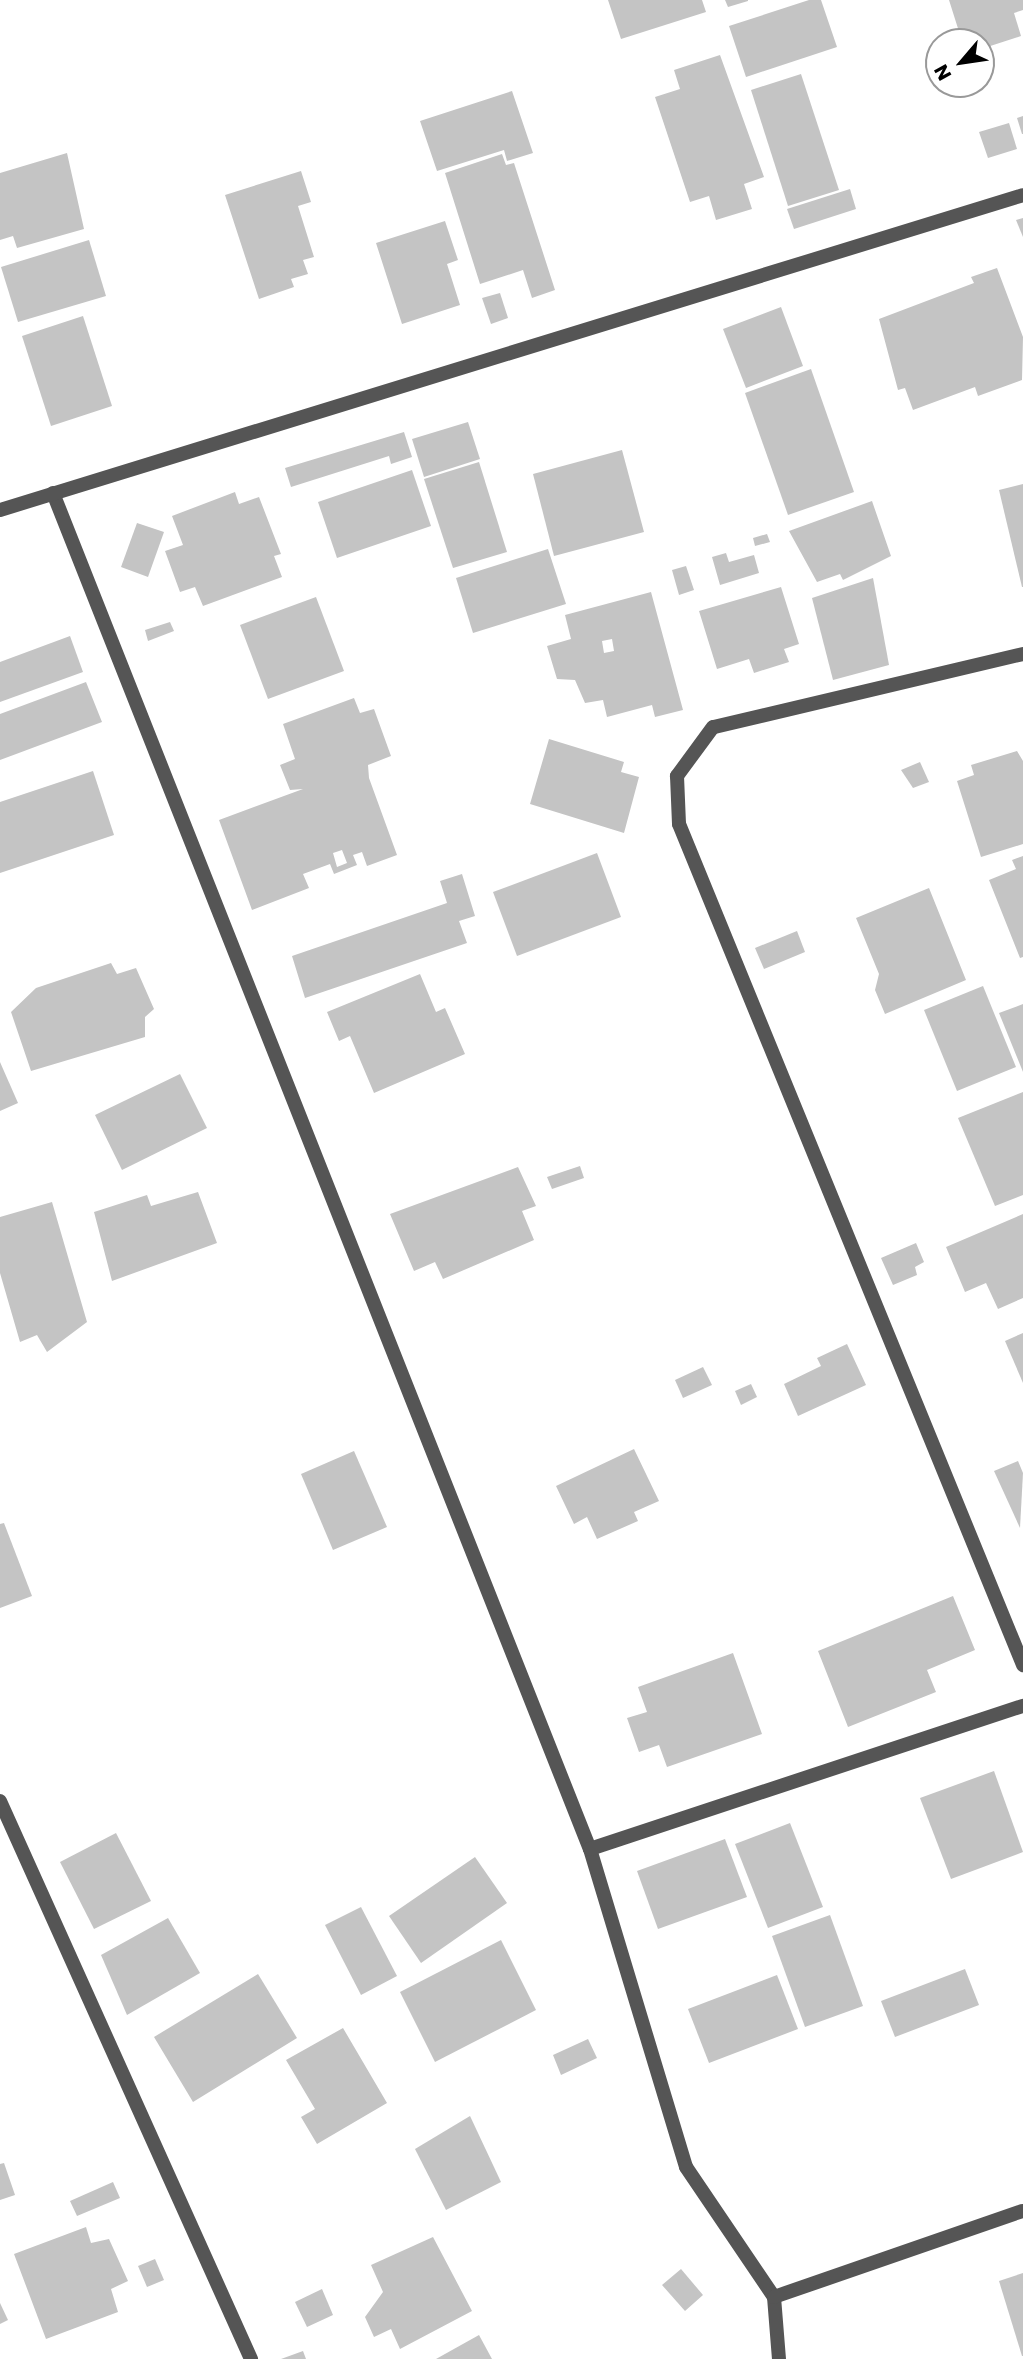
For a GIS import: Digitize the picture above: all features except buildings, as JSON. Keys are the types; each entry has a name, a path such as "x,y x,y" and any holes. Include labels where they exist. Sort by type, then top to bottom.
{"street":[{"path":"0,510 1023,195"},
{"path":"53,493 590,1849 686,2167 774,2297 779,2359"},
{"path":"1023,654 713,727 677,776 679,824 1023,1665"},
{"path":"590,1849 1023,1706"},
{"path":"0,1801 251,2359"},
{"path":"774,2297 1023,2211"}]}
